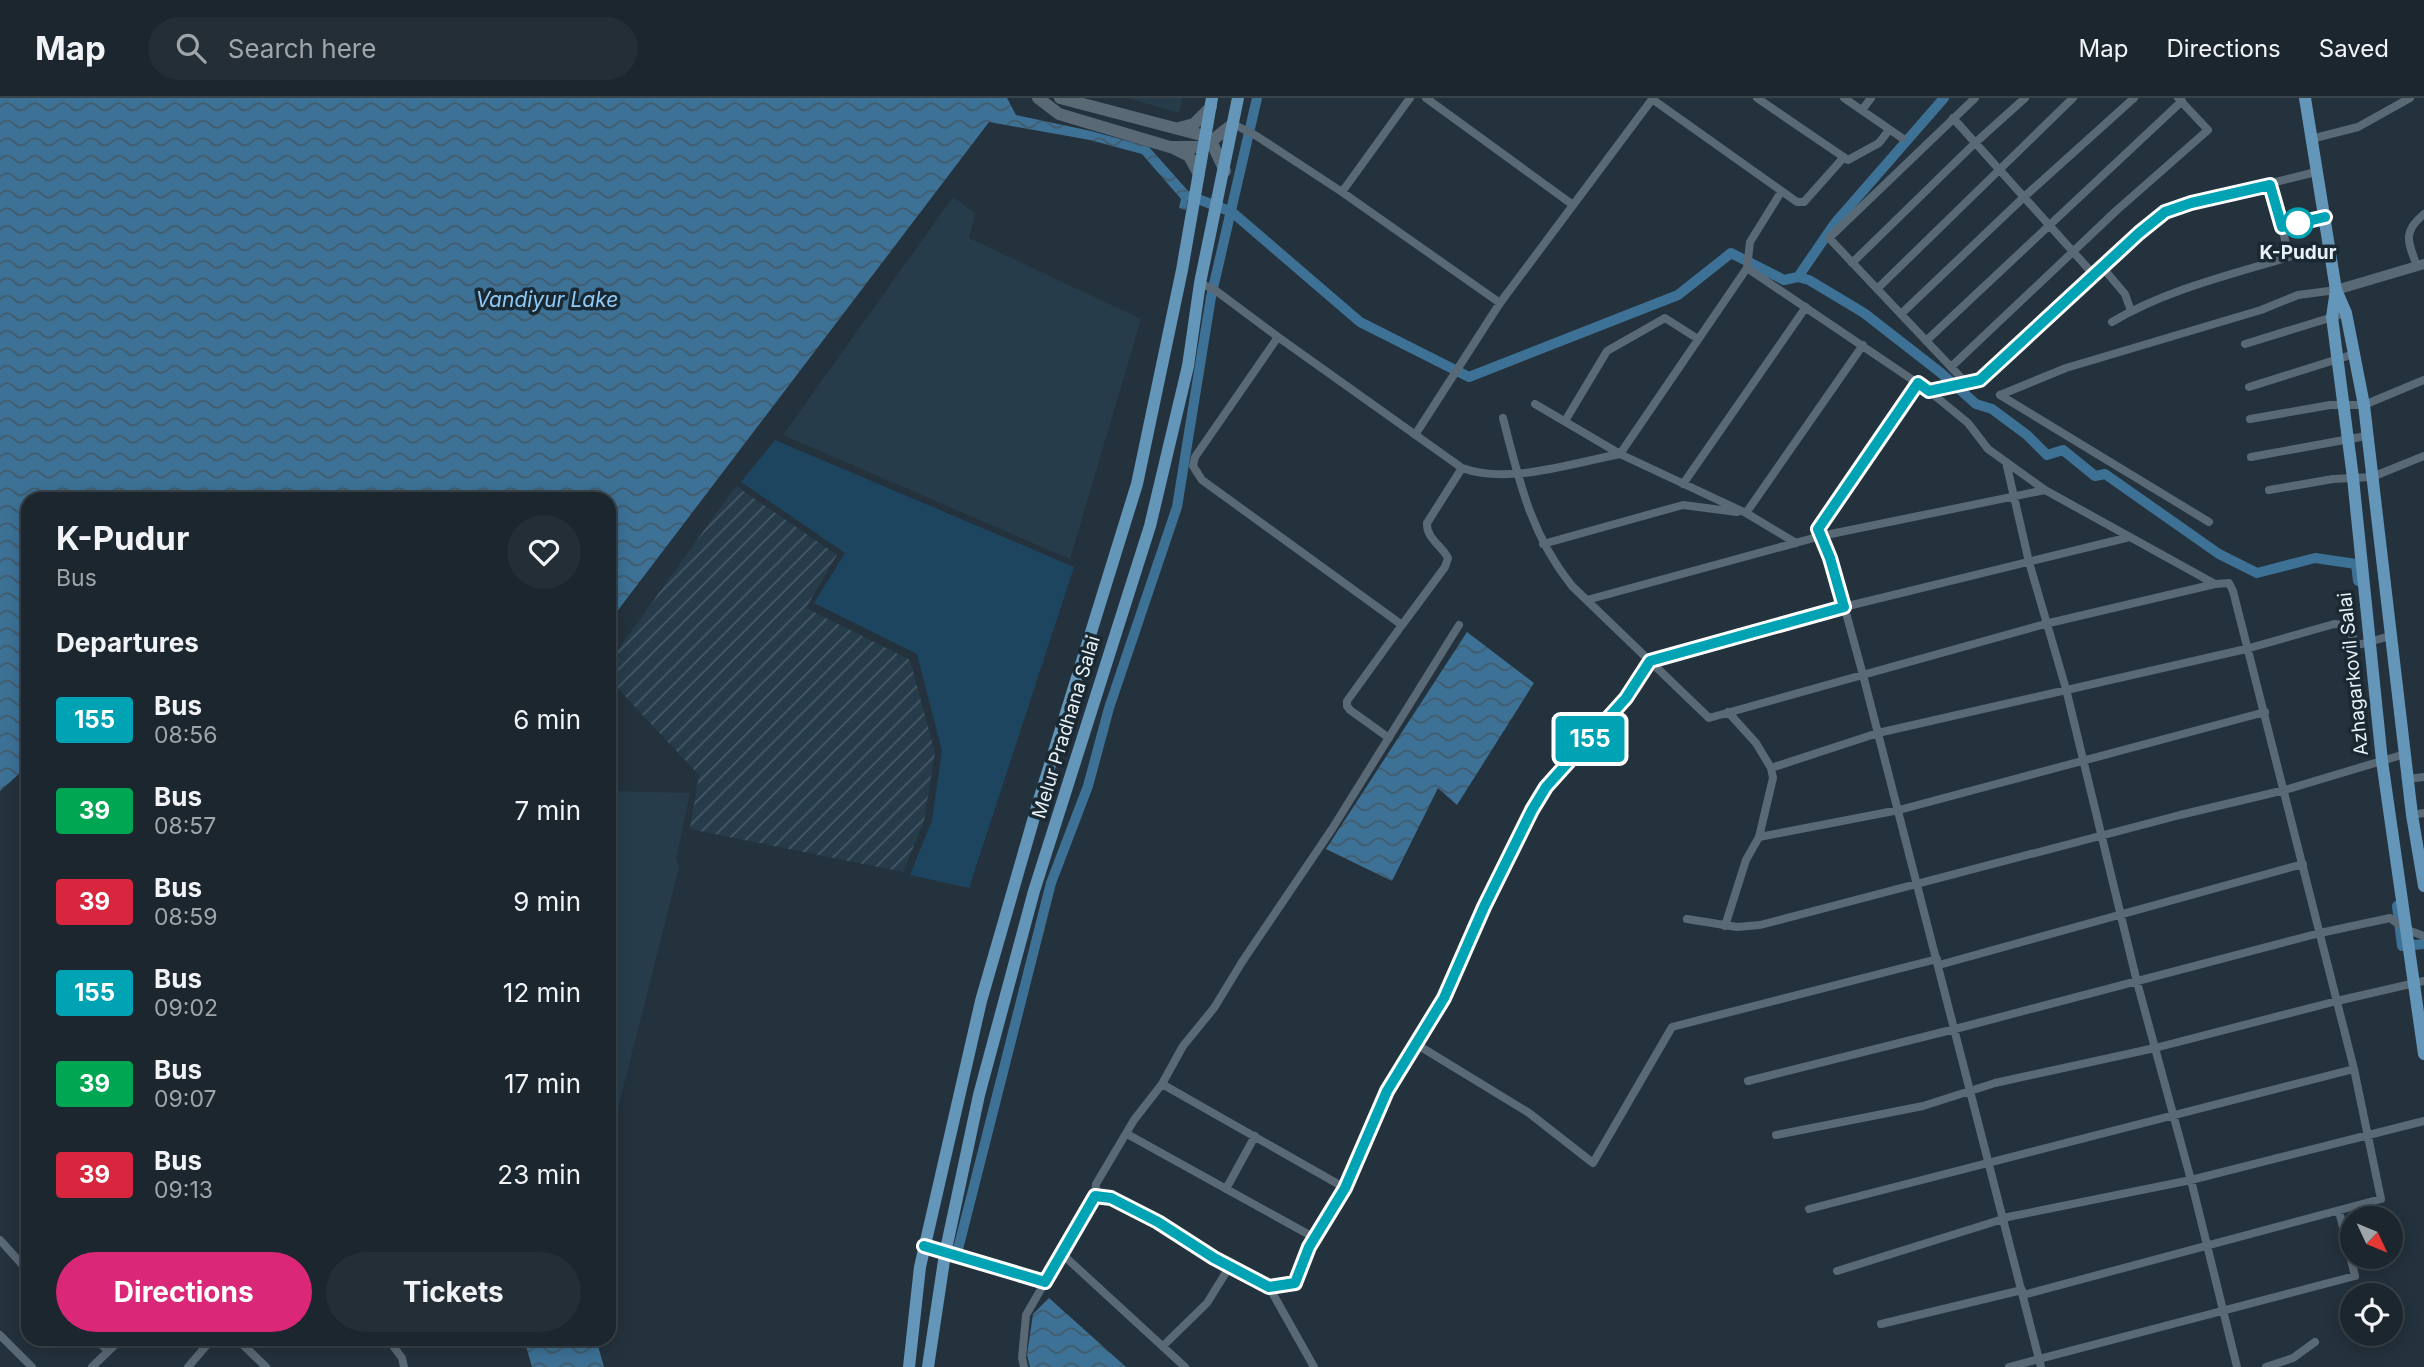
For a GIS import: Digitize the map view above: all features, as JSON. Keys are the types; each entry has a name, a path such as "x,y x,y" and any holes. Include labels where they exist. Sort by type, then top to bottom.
{"main road":[{"path":"1038,98 1059,114 1170,147 1189,156 1199,174"},
{"path":"1060,98 1175,130 1207,142 1225,170"},
{"name":"Melur Pradhana Salai","path":"928,1367 945,1254 979,1095 1034,891 1150,526 1188,366 1200,283 1237,126 1238,98"},
{"name":"Azhagarkovil Salai","path":"2305,98 2336,290 2346,313 2364,405 2408,779 2418,814 2424,886"},
{"path":"1175,130 1194,124 1212,103"},
{"name":"Melur Pradhana Salai","path":"909,1367 924,1246 985,986 1039,800 1137,484 1207,142 1212,103"},
{"path":"1170,147 1207,142 1237,126"},
{"name":"Azhagarkovil Salai","path":"2336,290 2332,317 2353,478 2366,644 2379,762 2401,926 2418,983 2424,1054"},
{"path":"2359,536 2378,536"}],"street":[{"path":"1342,192 1410,98"},
{"path":"1426,98 1573,205"},
{"path":"1757,98 1849,160 1879,143 1889,130"},
{"path":"1844,98 1902,138"},
{"path":"1861,110 1871,98"},
{"path":"1963,384 1951,367 1829,238 1975,98"},
{"path":"1852,263 2025,98"},
{"path":"1877,289 2073,98"},
{"path":"1901,314 2024,197 2134,98"},
{"path":"2311,139 2358,127 2410,98"},
{"path":"1415,435 1500,303 1652,99 1792,200 1804,202 1844,157"},
{"path":"1926,341 2180,100 2208,130 2117,210 1951,367"},
{"path":"1953,118 2094,275"},
{"path":"1237,126 1342,192 1500,303"},
{"path":"1929,391 1980,380 2165,212 2316,172"},
{"path":"2112,322 2131,311 2194,286 2290,257 2270,185"},
{"path":"1200,283 1215,290 1462,468 1474,472 1518,475 1620,454 1748,266 1750,242 1781,192"},
{"path":"2209,522 2000,395 2066,368 2249,314 2298,295 2336,290 2421,265 2408,242 2411,225 2424,214"},
{"path":"2282,227 2325,217"},
{"path":"1748,266 1929,391 1968,423 1988,449 2045,490 2215,584"},
{"path":"2103,268 2125,294 2131,311"},
{"path":"1683,484 1806,307"},
{"path":"2245,344 2346,313"},
{"path":"1565,421 1607,351 1665,318 1698,340"},
{"path":"1278,337 1195,457 1193,466 1196,473 1402,625"},
{"path":"1746,513 1863,345"},
{"path":"2249,387 2354,354"},
{"path":"2250,419 2330,405 2364,405 2424,380"},
{"path":"1918,383 1818,529 1830,558 1864,674 2040,1363"},
{"path":"1535,404 1620,454 1746,513 1796,543"},
{"path":"1503,418 1531,516 1555,565 1587,600 1709,718 2045,624 2215,584 2229,583 2233,591 2354,1069 2381,1199 2207,1246 1881,1324"},
{"path":"2251,457 2366,436"},
{"path":"2269,490 2313,481 2372,477 2424,456"},
{"path":"2006,462 2029,562 2066,689 2137,982 2191,1180 2237,1367"},
{"path":"1390,738 1350,710 1348,701 1445,566 1448,558 1426,529 1427,523 1462,468"},
{"path":"1587,600 1821,536 2045,490"},
{"path":"1543,544 1683,505 1746,513"},
{"path":"1269,1287 1295,1283 1315,1238 1345,1188 1387,1091 1444,998 1484,907 1546,787 1626,698 1650,661 1844,607 2130,537"},
{"path":"1771,768 1878,733 2246,649 2334,624 2343,624 2355,641 2366,644 2390,636"},
{"path":"1024,1367 1022,1358 1026,1315 1095,1196 1097,1184 1135,1120 1162,1084 1182,1046 1214,1008 1390,738 1460,625"},
{"path":"1725,926 1746,860 1759,837 1772,788 1771,768 1756,743 1728,712"},
{"path":"1759,837 1899,810 2265,712"},
{"path":"1687,919 1725,926 1760,925 1918,882 2285,790 2405,754"},
{"path":"2408,779 2424,776"},
{"path":"1416,1044 1529,1113 1593,1163 1672,1027 1938,962 2303,864"},
{"path":"1748,1081 1955,1030 2320,933 2390,918 2424,936"},
{"path":"1776,1135 1923,1105 1995,1083 2155,1048 2418,983"},
{"path":"1809,1209 2354,1069"},
{"path":"1162,1084 1345,1188"},
{"path":"1838,1271 2003,1219 2191,1180 2424,1121"},
{"path":"1127,1134 1315,1238"},
{"path":"1226,1189 1255,1136"},
{"path":"1095,1196 1111,1198 1158,1222 1269,1287 1314,1367"},
{"path":"2009,1367 2040,1363 2356,1276 2339,1210"},
{"path":"0,1240 21,1263"},
{"path":"924,1246 1045,1282"},
{"path":"1061,1253 1185,1367"},
{"path":"1163,1346 1207,1303 1230,1266"},
{"path":"0,1335 32,1367"},
{"path":"2266,1367 2293,1358 2315,1342"},
{"path":"103,1346 108,1350"},
{"path":"92,1367 113,1346"},
{"path":"189,1367 206,1346"},
{"path":"244,1346 266,1367"},
{"path":"393,1346 402,1358 404,1367"}],"shaded area":[{"path":"1127,98 1182,98 1179,113"},
{"path":"953,197 975,213 969,238 1141,319 1070,559 783,435"},
{"path":"775,440 1074,567 969,888 910,875 932,820 942,751 917,654 814,603 845,553 741,482"},
{"path":"736,486 837,555 806,608 910,660 935,753 924,821 903,872 690,829 699,775 616,686 616,652"},
{"path":"616,791 690,793 676,859 679,867 616,1116"}],"water":[{"name":"Vandiyur Lake","path":"0,98 1007,98 1016,115 1149,147 1189,192 1186,210 1179,208 1181,199 1142,154 1090,140 989,122 616,613 616,492 21,492 21,772 0,791"},
{"path":"1467,632 1534,683 1457,805 1438,788 1392,881 1326,849"},
{"path":"1049,1298 1126,1367 1030,1367 1027,1355 1033,1314"},
{"path":"526,1346 598,1346 604,1367 532,1367"}],"waterway":[{"path":"957,1253 1051,883 1088,786 1109,708 1177,507 1211,297 1257,98"},
{"path":"1190,196 1232,212 1360,322 1469,377 1678,295 1731,253 1784,280 1798,277 1835,223 1944,98"},
{"path":"1798,277 1809,280 1864,313 1976,404 1992,409 2027,435 2047,455 2063,450 2095,476 2105,474 2219,554 2257,573 2315,558 2356,564 2358,581"},
{"path":"2397,906 2402,946 2424,944"}],"bus line":[{"name":"155","path":"924,1246 1045,1282 1095,1196 1111,1198 1158,1222 1214,1258 1269,1287 1295,1283 1309,1247 1345,1188 1387,1091 1444,998 1484,907 1546,787 1626,698 1650,661 1844,607 1830,558 1818,529 1918,383 1929,391 1980,380 2165,212 2191,203 2270,185 2282,227 2325,217"}],"place":[{"name":"K-Pudur","path":"2298,223"}]}
